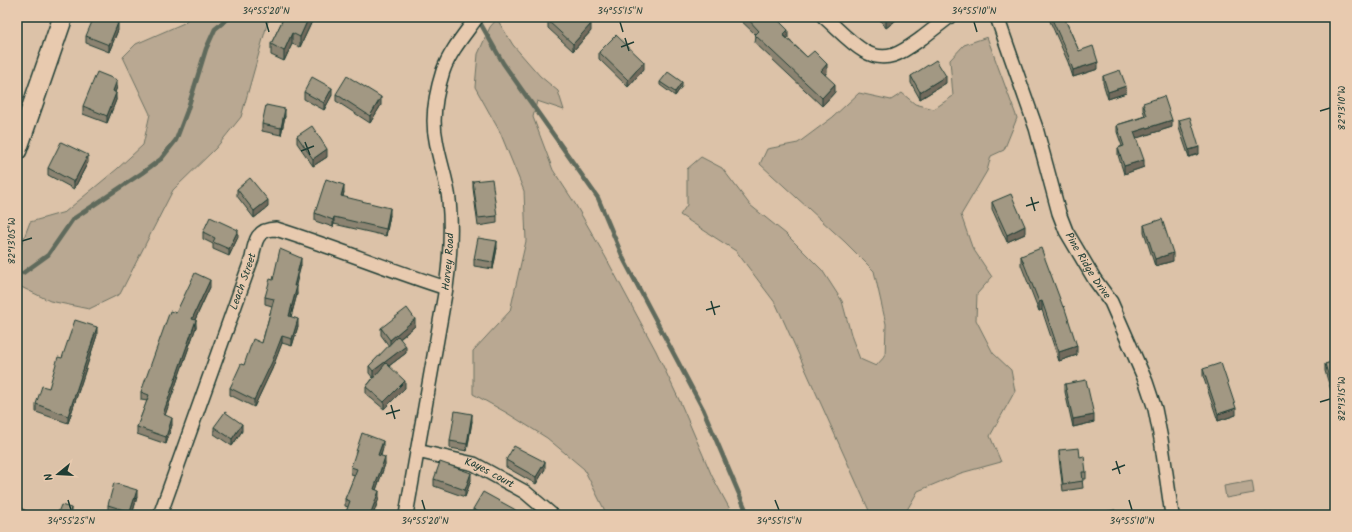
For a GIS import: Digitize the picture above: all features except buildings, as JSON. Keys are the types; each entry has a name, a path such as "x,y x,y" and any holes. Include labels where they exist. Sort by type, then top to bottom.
{"main road":[{"path":"17,150 63,17"}],"street":[{"name":"Harvey Road","path":"406,515 450,260 449,199 436,140 434,109 444,70 452,52 477,17"},
{"path":"824,17 865,52 874,56 884,57 904,52 949,17"},
{"name":"Pine Ridge Drive","path":"997,17 1036,128 1059,213 1066,230 1095,280 1111,302 1146,382 1155,409 1161,439 1172,515"},
{"name":"Leach Street","path":"160,515 252,258 254,242 261,233 271,229 276,229 318,242 402,274 446,288"},
{"name":"Kayes court","path":"417,451 474,464 525,492 552,515"}],"shaded area":[{"path":"190,17 272,17 268,21 241,117 216,148 173,190 120,294 89,309 50,301 17,285 17,256 30,222 65,212 117,169 143,145 150,114 123,57 136,44 184,23"},
{"path":"497,19 513,45 540,76 558,91 564,110 537,101 533,117 553,170 574,202 605,256 656,351 712,476 733,515 607,515 584,469 547,438 473,394 473,351 510,311 526,241 524,191 500,132 475,87 478,54 490,27"},
{"path":"987,37 1017,118 1004,150 991,156 987,171 961,215 972,247 992,277 977,294 976,320 993,353 1011,370 1015,391 990,436 1001,462 961,473 918,491 904,515 871,515 776,304 736,251 680,215 687,205 687,169 701,157 722,168 750,205 786,234 822,270 842,301 852,338 860,359 876,366 885,356 886,324 874,271 845,242 760,164 767,149 798,143 833,117 859,93 891,100 902,93 915,104 934,109 953,96 950,60 964,45"},
{"path":"1252,481 1254,493 1226,498 1224,486"}],"waterway":[{"path":"23,273 48,255 73,219 161,159 176,140 187,111 206,49 215,29 230,17"},
{"path":"478,19 503,63 598,198 624,260 703,409 748,515"}]}
